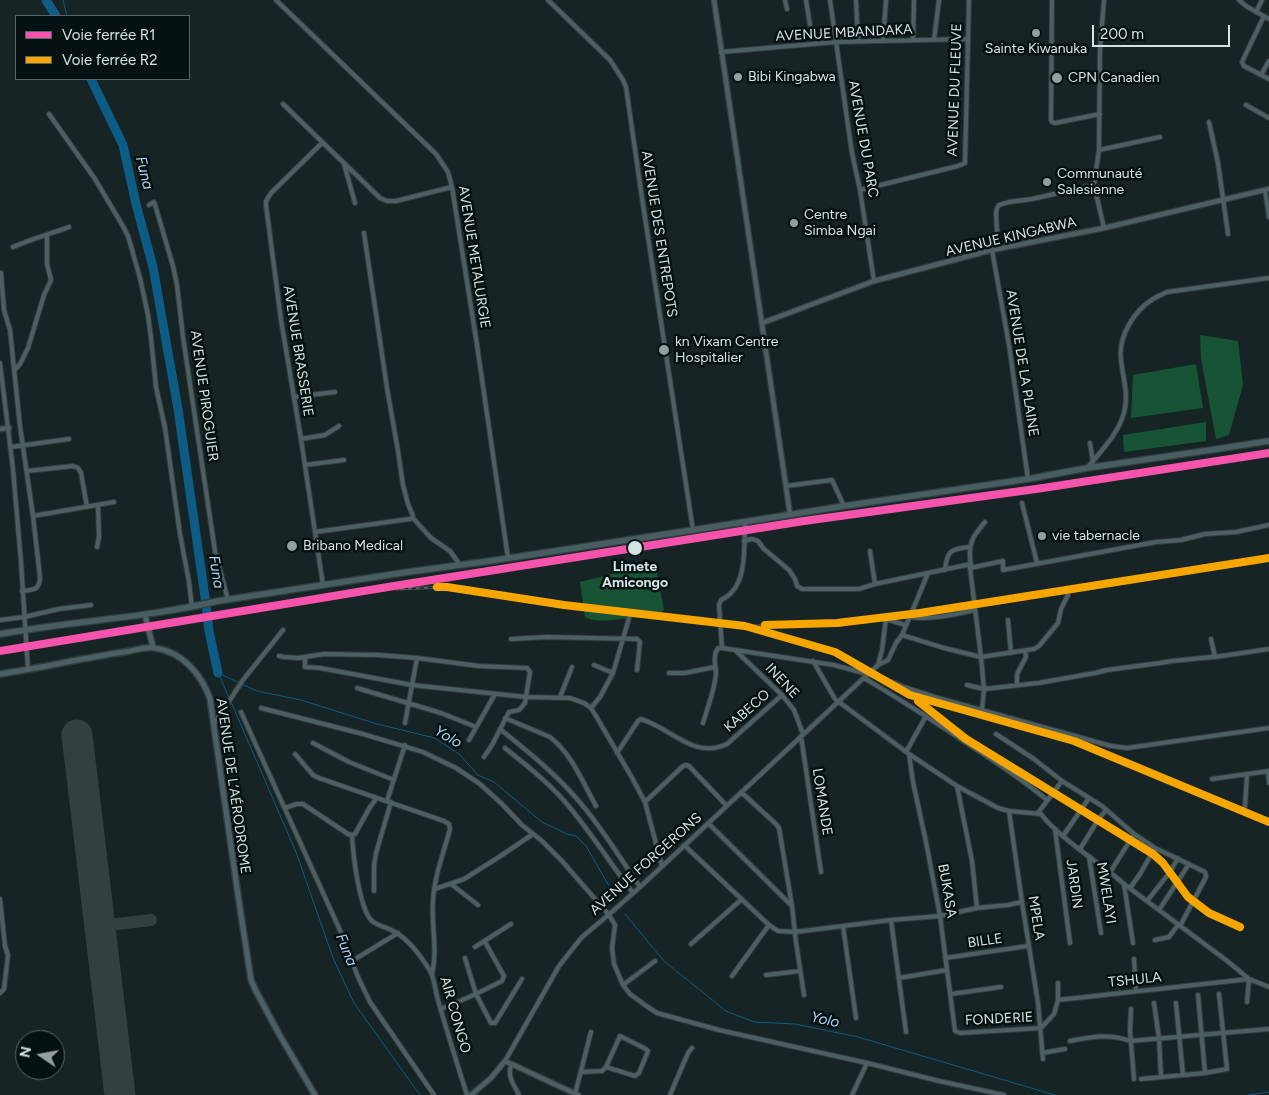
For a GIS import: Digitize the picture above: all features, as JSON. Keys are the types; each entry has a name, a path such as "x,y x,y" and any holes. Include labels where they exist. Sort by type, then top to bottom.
{"main road":[{"path":"0,634 25,629 201,606 218,601 1269,441"},
{"path":"0,674 153,647 145,614"},
{"name":"AVENUE DE L’AÉRODROME","path":"153,647 180,658 197,674 206,688 214,724 251,980 315,1095"}],"street":[{"name":"AVENUE METALURGIE","path":"276,0 436,154 448,172 477,345 508,558"},
{"name":"AVENUE DES ENTREPOTS","path":"548,0 610,60 626,87 694,530"},
{"path":"714,0 790,514"},
{"path":"785,0 787,10"},
{"path":"806,0 810,25"},
{"name":"AVENUE DU PARC","path":"830,0 852,153 860,190 874,281"},
{"path":"856,0 858,41"},
{"path":"883,41 886,0"},
{"path":"913,40 914,0"},
{"path":"934,40 939,0"},
{"name":"AVENUE DU FLEUVE","path":"860,190 965,163 969,0"},
{"path":"1052,0 1051,120 1055,123 1100,114"},
{"path":"1104,0 1100,50 1099,150 1094,185 1104,228"},
{"path":"1239,0 1269,19"},
{"path":"1256,12 1262,0"},
{"path":"1264,16 1242,64 1269,79"},
{"name":"AVENUE MBANDAKA","path":"721,52 836,42 968,39"},
{"path":"1261,75 1269,61"},
{"path":"283,104 380,198 387,201 396,201 452,187"},
{"path":"1246,105 1269,118"},
{"path":"49,114 95,179 124,228 135,259 152,338 156,387 166,428 192,607"},
{"path":"1209,122 1218,163 1228,234"},
{"path":"1099,150 1160,137"},
{"name":"AVENUE BRASSERIE","path":"322,143 271,193 266,200 266,205 281,320 323,585"},
{"path":"343,162 355,203"},
{"path":"998,249 997,208 999,205 1094,185"},
{"path":"1267,190 1269,217"},
{"name":"AVENUE KINGABWA","path":"762,322 874,281 992,250 1104,228 1267,190"},
{"name":"AVENUE PIROGUIER","path":"149,205 154,202 177,285 215,551 228,600"},
{"path":"13,247 69,227"},
{"path":"364,233 387,388 403,485 408,504 412,517 431,538 450,551 460,565"},
{"path":"14,371 28,348 44,294 51,280 47,264 47,235"},
{"name":"AVENUE DE LA PLAINE","path":"992,250 1009,345 1028,479"},
{"path":"0,273 4,310 10,330 23,445 34,516 40,583 36,589 22,591"},
{"path":"1088,468 1118,428 1124,413 1126,394 1121,350 1123,339 1136,313 1154,298 1167,292 1269,278"},
{"path":"0,363 9,428 28,669"},
{"path":"294,397 335,392"},
{"path":"301,439 325,435 339,426"},
{"path":"0,429 9,428"},
{"path":"10,447 69,439"},
{"path":"1090,443 1092,462"},
{"path":"305,465 344,460"},
{"path":"27,471 72,466 78,468 87,507"},
{"path":"786,486 832,480 844,506"},
{"path":"34,516 114,502"},
{"path":"1022,503 1037,563"},
{"path":"97,547 99,537 98,505"},
{"path":"315,532 410,519 412,517"},
{"path":"722,648 719,606 721,600 731,594 738,583 743,567 745,522"},
{"path":"982,710 984,689 970,547 972,539 985,522"},
{"path":"744,541 752,539 758,541 763,548 789,570 795,578 797,586 802,589 860,589 874,584 945,570 1003,561 1003,570 1156,542 1181,540 1205,534 1236,532 1269,525"},
{"path":"945,570 946,561 952,550 970,547"},
{"path":"870,551 874,584"},
{"name":"AVENUE FORGERONS","path":"471,1095 491,1078 505,1060 559,966 582,937 640,887 868,674 878,665 888,660 896,642 902,635 928,573"},
{"path":"902,635 981,657 1026,651 1039,646 1058,623 1061,609 1068,595"},
{"path":"0,620 91,605"},
{"path":"910,617 941,617 975,610"},
{"path":"591,708 600,697 613,673 629,618"},
{"path":"878,665 886,619 905,626"},
{"path":"1008,620 1011,653"},
{"path":"214,724 243,680 283,630"},
{"path":"510,639 547,637 637,639 640,642 637,670"},
{"path":"1211,639 1215,657"},
{"path":"703,723 714,685 716,650 722,648 834,665 868,674 938,698 1119,748 1269,728"},
{"name":"INENE","path":"736,650 782,695 794,710 802,735"},
{"path":"967,685 984,689 1172,661 1269,650"},
{"path":"1017,685 1017,674 1026,657 1026,651"},
{"path":"279,656 298,658 324,654 352,654 417,658 479,666 527,668 530,672 525,703 519,710 509,712 484,758"},
{"path":"305,657 305,667 320,668 412,685 526,697 560,697 580,701 591,708 632,776 645,802 662,866"},
{"path":"405,723 417,658"},
{"path":"813,662 831,695 838,702 908,753 957,786 998,808 1041,814 1055,829 1179,926 1249,979 1269,987"},
{"path":"594,665 613,673"},
{"path":"560,697 572,667"},
{"path":"669,673 685,673 715,667"},
{"path":"864,678 926,716 1032,787 1048,800"},
{"path":"358,688 441,713 476,727"},
{"path":"469,740 495,694"},
{"name":"KABECO","path":"617,752 641,719 699,748 713,749 721,747 727,744 782,695"},
{"path":"261,708 405,745 456,768 480,784 562,861 609,914 615,925 612,948 614,964 623,985 630,994 657,1013 719,1030 1004,1095"},
{"path":"241,712 339,928 370,1002 434,1095"},
{"path":"908,753 926,716"},
{"path":"505,718 550,737 555,741 571,762 596,806"},
{"path":"500,729 561,781 578,800 640,887"},
{"path":"996,734 1106,810 1134,834 1155,848 1205,872 1206,877 1179,926 1169,937 1155,940"},
{"name":"LOMANDE","path":"802,735 821,872"},
{"path":"313,743 349,762 394,780"},
{"path":"374,891 376,853 394,780 405,745"},
{"path":"505,748 564,801 585,826 633,893"},
{"name":"BUKASA","path":"908,753 940,916 955,1031 957,1032"},
{"path":"295,754 313,775 449,824 450,829 433,901 434,964 432,974"},
{"path":"645,802 686,765 726,805"},
{"path":"1212,779 1268,771 1269,783"},
{"path":"1245,806 1247,774"},
{"path":"1038,813 1062,780"},
{"path":"957,786 972,861 978,908"},
{"path":"741,792 779,828 804,995"},
{"path":"285,808 303,804 352,835 355,834 377,798"},
{"path":"1064,836 1089,798"},
{"path":"1080,849 1106,810"},
{"name":"MPELA","path":"1009,811 1041,1028 1043,1059"},
{"path":"708,823 792,906"},
{"name":"JARDIN","path":"1055,829 1070,943"},
{"path":"435,889 464,879 533,834"},
{"path":"1111,872 1134,834"},
{"name":"AIR CONGO","path":"352,835 355,870 364,907 375,923 388,928 408,942 432,974 467,1095"},
{"path":"684,845 769,925 778,931 795,932 940,916 978,908 1008,906 1022,902"},
{"path":"1130,888 1155,848"},
{"name":"MWELAYI","path":"1089,856 1101,933"},
{"path":"1147,901 1170,872 1178,858"},
{"path":"1159,910 1189,864"},
{"path":"450,884 478,905"},
{"path":"1124,884 1133,943"},
{"path":"0,899 5,946 8,955 4,989 0,993"},
{"path":"691,944 742,899"},
{"path":"891,920 906,1032"},
{"path":"475,947 512,924"},
{"path":"732,976 769,925"},
{"path":"843,926 856,1018"},
{"path":"352,961 398,934"},
{"path":"441,1009 502,981 504,977 484,942"},
{"name":"BILLE","path":"945,958 1028,946"},
{"path":"466,958 476,994 490,1022 495,1023 522,979"},
{"path":"1134,960 1136,991"},
{"path":"623,985 655,961"},
{"path":"898,978 947,970"},
{"path":"766,975 800,971"},
{"path":"1247,1002 1249,979"},
{"name":"TSHULA","path":"1058,1000 1249,979"},
{"path":"1041,1028 1054,1014 1058,1000 1058,983"},
{"path":"950,994 1001,987"},
{"path":"1141,1079 1227,1069 1219,994"},
{"path":"1198,995 1205,1073"},
{"path":"1154,1003 1161,1077"},
{"path":"1176,1004 1183,1075"},
{"path":"1131,1009 1130,1041 1134,1080"},
{"name":"FONDERIE","path":"957,1032 1041,1028"},
{"path":"1070,1041 1095,1037 1118,1037 1130,1041 1269,1029"},
{"path":"505,1060 577,1094 592,1032"},
{"path":"581,1072 602,1071 606,1067 620,1036 648,1051 640,1073 635,1076 606,1067"},
{"path":"670,1095 688,1053 692,1048"},
{"path":"1042,1052 1065,1049"},
{"path":"852,1095 867,1063"},
{"path":"512,1064 509,1074 519,1095"}],"green space":[{"path":"1200,335 1238,341 1243,385 1229,435 1216,439 1201,359"},
{"path":"1196,364 1203,408 1131,418 1133,375"},
{"path":"1206,422 1206,441 1124,452 1123,435"},
{"path":"655,563 664,610 660,613 610,620 585,617 580,582"}],"waterway":[{"name":"Funa","path":"46,0 55,15"},
{"path":"63,0 67,15"},
{"name":"Funa","path":"91,80 123,145 153,267 178,409 209,631 218,673"},
{"name":"Yolo","path":"218,673 257,691 301,700 377,724 435,738 459,754 478,775 494,782 542,822 567,834 576,836 586,846 616,898"},
{"name":"Funa","path":"219,674 229,698"},
{"name":"Funa","path":"231,702 296,852 333,958 354,1003 420,1095"},
{"name":"Yolo","path":"625,914 664,961 726,1011 754,1022 795,1024 858,1037 1055,1095"},
{"path":"1248,1095 1269,1092"}],"taxiway":[{"path":"100,926 151,920"}],"runway":[{"path":"77,735 120,1095"}],"railway":[{"path":"755,626 837,623 920,613 1269,558"},
{"path":"396,589 447,587 564,605 745,626 835,652 910,695 1074,741 1269,822"},
{"path":"914,698 966,739 1153,854 1163,863 1188,897 1209,913 1240,927"}],"rail line":[{"name":"R1","path":"0,651 804,521 1043,488 1269,453"},
{"name":"R2","path":"765,625 837,623 920,613 1269,558"},
{"name":"R2","path":"437,587 564,605 745,626 835,652 910,695 1074,741 1269,822"},
{"name":"R2","path":"918,701 966,739 1153,854 1163,863 1188,897 1209,913 1240,927"}],"place":[{"name":"Sainte Kiwanuka","path":"1036,33"},
{"name":"Bibi Kingabwa","path":"738,77"},
{"name":"CPN Canadien","path":"1057,78"},
{"name":"Communauté Salesienne","path":"1047,182"},
{"name":"Centre Simba Ngai","path":"794,223"},
{"name":"kn Vixam Centre Hospitalier","path":"664,350"},
{"name":"vie tabernacle","path":"1042,536"},
{"name":"Bribano Medical","path":"292,546"},
{"name":"Limete Amicongo","path":"635,548"}]}
